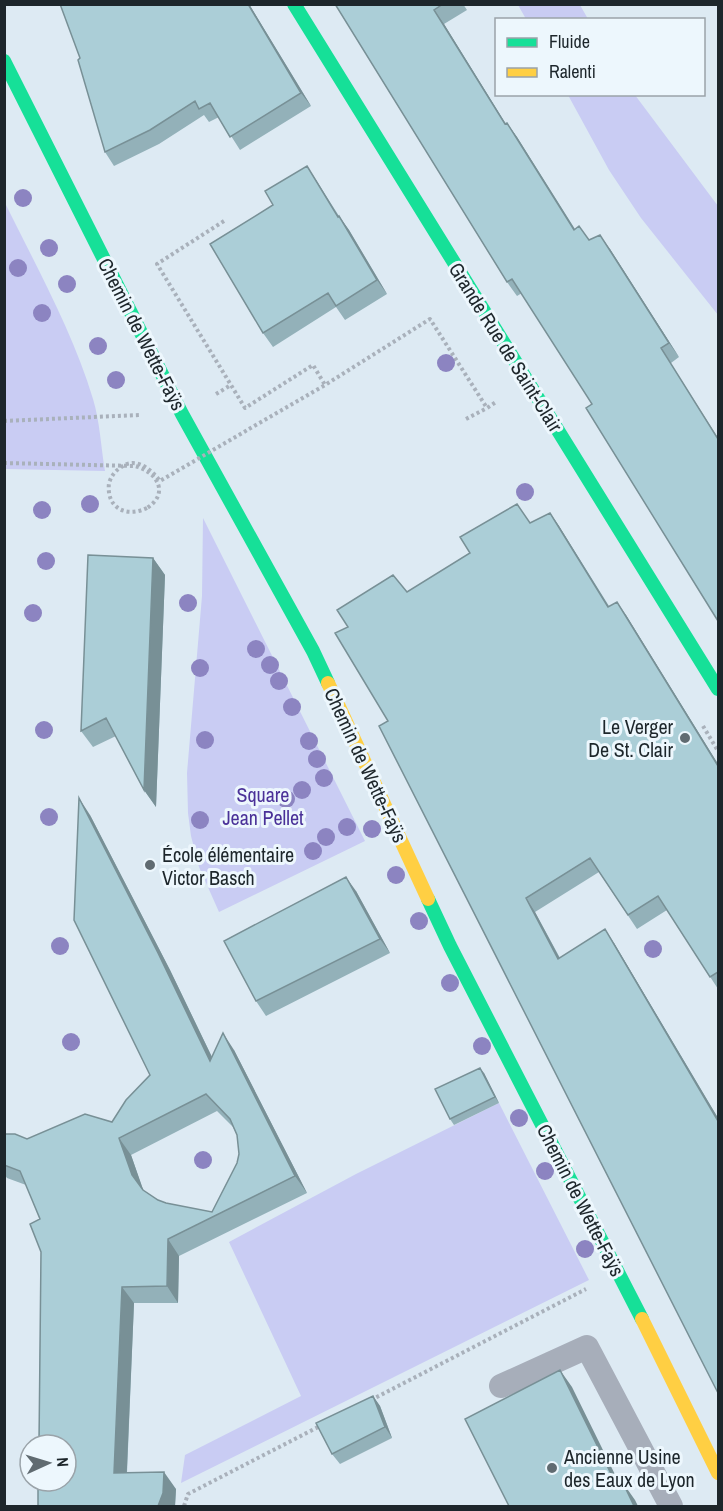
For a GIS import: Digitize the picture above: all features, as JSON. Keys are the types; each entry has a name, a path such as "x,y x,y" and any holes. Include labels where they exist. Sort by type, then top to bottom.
{"main road":[{"name":"Grande Rue de Saint-Clair","path":"294,4 718,688"},
{"name":"Chemin de Wette-Faÿs","path":"4,61 182,414 312,651 450,946 619,1272 718,1473"}],"lane":[{"path":"501,1386 587,1347 671,1506"}],"path":[{"path":"224,221 157,264 244,408 313,365 325,385"},
{"path":"4,463 135,466 145,469 159,484 158,496 147,508 129,513 122,511 115,504 110,495 109,485 118,469 126,464 136,462 146,466 160,480 325,385 430,319 487,408"},
{"path":"466,419 529,383"},
{"path":"4,421 182,414 231,385"},
{"path":"368,1402 619,1272"},
{"path":"184,1506 188,1494 325,1424"}],"green space":[{"path":"518,5 580,5 587,18 525,18"},
{"path":"569,96 636,96 718,206 718,315 641,218 609,170"},
{"path":"5,203 53,300 85,374 97,417 105,471 5,469"},
{"name":"Square Jean Pellet","path":"203,518 365,841 219,912 199,867 188,813 187,773 202,596"},
{"path":"499,1103 589,1280 181,1483 185,1455 301,1396 229,1242 356,1174"}],"building":[{"path":"60,4 248,4 301,93 230,137 210,103 199,109 195,101 150,130 105,152 78,60 80,58"},
{"path":"335,4 443,4 434,10 574,230 579,226 589,240 600,235 669,343 661,348 718,439 718,621 586,408 592,404 512,279 507,282"},
{"path":"307,166 377,280 336,306 328,293 263,333 210,244 273,205 265,191"},
{"path":"517,504 530,523 550,513 608,607 617,602 718,766 718,972 710,977 658,896 628,915 590,858 526,898 558,959 605,929 718,1121 718,1393 379,726 388,721 335,633 348,627 337,610 393,575 407,592 470,553 460,537"},
{"path":"88,555 153,558 144,790 106,718 81,731"},
{"path":"79,798 210,1061 223,1033 295,1176 168,1239 167,1286 122,1287 114,1473 164,1472 163,1493 158,1506 38,1506 38,1493 78,1493 78,1433 39,1433 41,1252 30,1224 40,1219 20,1171 4,1165 4,1135 15,1134 27,1139 85,1114 112,1122 126,1100 150,1075 74,920","holes":["206,1094 230,1119 237,1135 239,1154 237,1163 212,1212 166,1203 143,1190 132,1175 119,1138"]},
{"path":"346,877 380,939 256,1001 224,941"},
{"path":"480,1068 495,1097 450,1119 435,1089"},
{"name":"Ancienne Usine des Eaux de Lyon","path":"560,1370 617,1486 623,1483 634,1506 509,1506 465,1419"},
{"path":"373,1396 385,1427 332,1454 316,1423"}],"traffic: fast":[{"path":"294,4 718,689"},
{"path":"4,61 182,414 313,651 328,683"},
{"path":"428,899 642,1319"}],"traffic: slow":[{"path":"328,683 428,899"},
{"path":"642,1319 718,1473"}],"place":[{"name":"Le Verger De St. Clair","path":"685,738"},
{"name":"École élémentaire Victor Basch","path":"150,865"},
{"name":"Ancienne Usine des Eaux de Lyon","path":"552,1468"}]}
